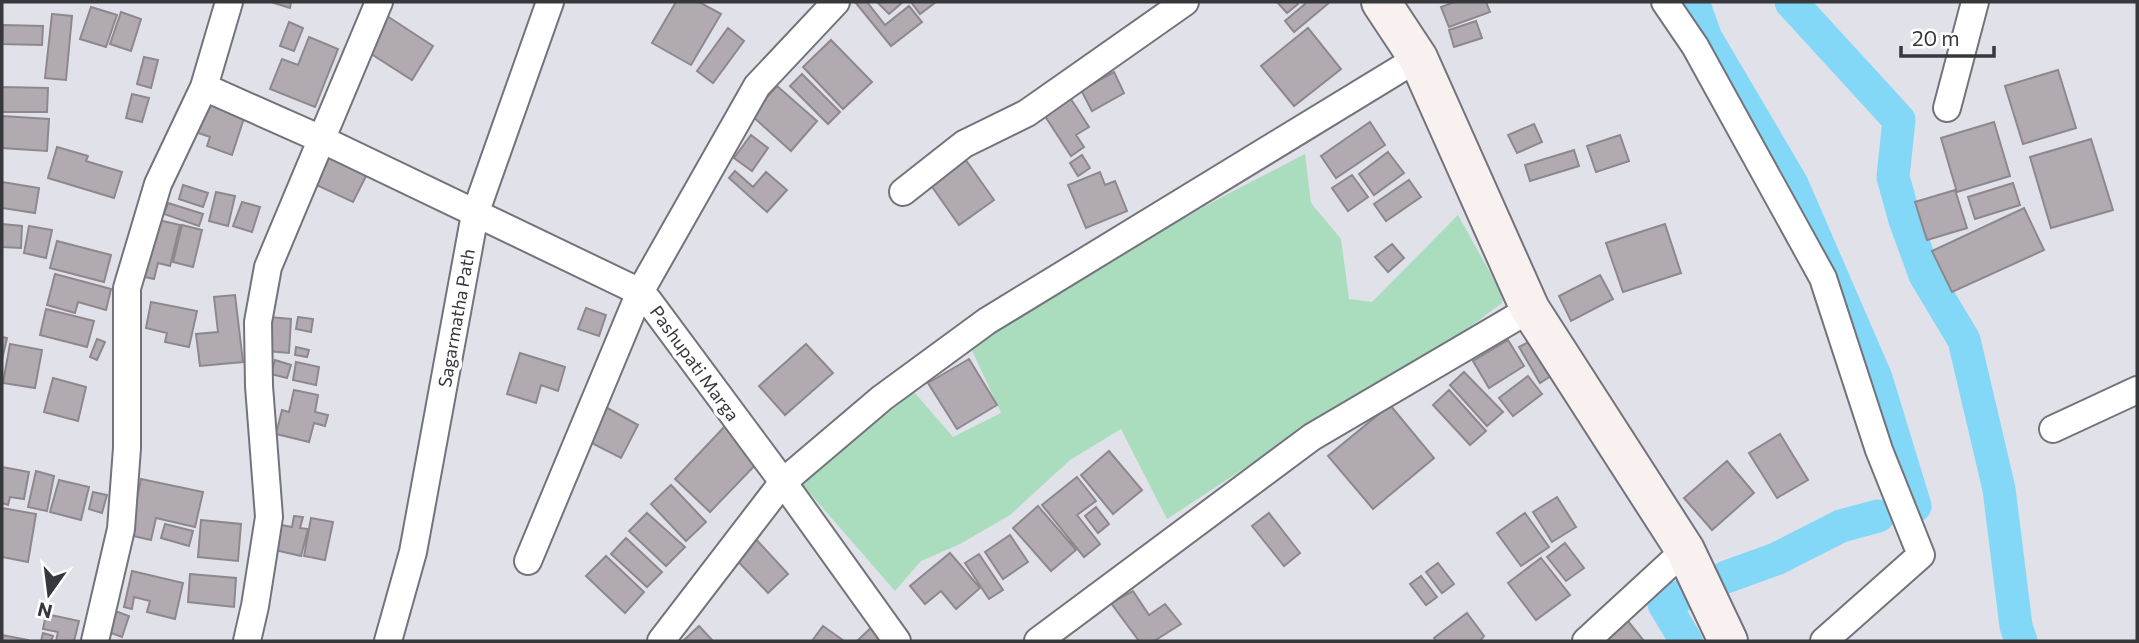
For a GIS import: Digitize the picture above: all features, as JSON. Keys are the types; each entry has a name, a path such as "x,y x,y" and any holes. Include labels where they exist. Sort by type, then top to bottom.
{"street":[{"path":"95,641 121,529 127,448 127,288 158,184 204,87 229,2"},
{"path":"247,641 269,517 259,386 258,322 268,267 379,2"},
{"name":"Sagarmatha Path","path":"388,641 414,552 475,214 550,2"},
{"name":"Pashupati Marga","path":"836,2 757,86 640,292 783,482 897,641"},
{"path":"903,192 964,144 1027,113 1185,2"},
{"path":"1381,2 1418,58 1530,309 1685,550 1728,641"},
{"path":"1665,2 1695,46 1823,278 1879,450 1921,555 1824,641"},
{"path":"1947,108 1975,2"},
{"path":"661,641 783,482 882,398 988,321 1418,58"},
{"path":"204,87 321,139 640,292 528,561"},
{"path":"1038,641 1312,437 1530,309"},
{"path":"2053,429 2137,390"},
{"path":"1586,641 1685,550"}],"green space":[{"path":"1305,154 1311,203 1341,239 1349,299 1372,302 1458,215 1503,296 1502,303 1443,347 1275,448 1167,519 1121,429 1070,460 1010,515 960,544 921,561 895,591 801,483 914,392 953,437 1001,413 970,346 1090,270"}],"building":[{"path":"271,2 291,2 290,8"},
{"path":"676,2 699,2 721,14 691,65 652,43"},
{"path":"855,2 867,2 885,25 909,6 922,22 891,46"},
{"path":"877,2 903,2 889,14"},
{"path":"911,2 936,2 920,14"},
{"path":"1277,2 1296,2 1298,4 1287,13"},
{"path":"1304,2 1330,2 1294,32 1285,21 1305,4"},
{"path":"1454,2 1486,2 1490,12 1449,27 1441,7"},
{"path":"91,7 117,15 106,47 80,39"},
{"path":"121,12 141,19 131,51 110,44"},
{"path":"52,14 72,16 66,80 45,78"},
{"path":"387,16 433,46 412,80 365,50"},
{"path":"1476,21 1482,38 1454,47 1449,30"},
{"path":"289,22 303,28 294,51 280,46"},
{"path":"3,25 43,26 42,45 2,44"},
{"path":"728,28 744,41 713,83 697,71"},
{"path":"1308,28 1341,69 1294,106 1261,66"},
{"path":"309,37 338,49 315,107 270,89 282,59 298,65"},
{"path":"831,40 872,82 843,109 803,67"},
{"path":"144,57 158,60 151,88 137,84"},
{"path":"2058,70 2076,128 2023,144 2005,86"},
{"path":"1114,72 1124,93 1092,111 1081,90"},
{"path":"802,74 840,112 828,124 790,86"},
{"path":"777,86 817,121 791,151 751,115"},
{"path":"2,87 48,88 47,112 2,112"},
{"path":"1067,93 1089,127 1076,135 1084,147 1071,156 1041,110"},
{"path":"132,94 149,98 142,122 126,118"},
{"path":"208,96 247,109 232,155 207,146 210,137 195,132"},
{"path":"2,116 49,119 47,151 2,148"},
{"path":"1370,122 1385,145 1336,178 1321,156"},
{"path":"1994,122 2010,176 1957,192 1941,138"},
{"path":"1534,124 1542,142 1517,153 1508,135"},
{"path":"751,135 768,148 752,171 734,158"},
{"path":"1620,135 1629,161 1596,172 1587,146"},
{"path":"2091,139 2113,210 2051,228 2030,157"},
{"path":"57,147 88,156 86,161 122,172 114,198 48,178"},
{"path":"1574,150 1579,166 1530,181 1525,165"},
{"path":"1388,152 1404,173 1374,195 1359,174"},
{"path":"322,153 370,168 353,202 308,181"},
{"path":"1082,155 1090,168 1078,176 1070,163"},
{"path":"963,156 994,200 959,225 928,181"},
{"path":"735,171 753,187 766,172 787,190 767,212 729,178"},
{"path":"1100,172 1105,185 1115,181 1127,211 1086,228 1068,185"},
{"path":"1352,175 1368,197 1348,211 1332,188"},
{"path":"1409,180 1421,197 1386,221 1374,204"},
{"path":"2,182 39,188 35,213 2,208"},
{"path":"2013,183 2020,205 1975,219 1968,197"},
{"path":"183,185 208,193 203,207 179,199"},
{"path":"1955,190 1967,228 1927,240 1915,202"},
{"path":"216,192 235,196 228,226 209,221"},
{"path":"242,202 260,207 252,232 233,226"},
{"path":"168,203 203,214 199,226 164,214"},
{"path":"2024,208 2044,250 1952,292 1932,251"},
{"path":"154,219 180,225 170,266 158,263 154,279 140,276"},
{"path":"2,224 22,226 21,248 2,247"},
{"path":"1665,224 1681,273 1623,292 1606,243"},
{"path":"182,225 202,230 193,267 173,262"},
{"path":"29,226 52,230 46,258 24,253"},
{"path":"57,241 111,255 104,282 50,268"},
{"path":"1392,244 1404,258 1388,272 1375,257"},
{"path":"55,274 111,289 106,310 78,302 75,313 47,305"},
{"path":"1600,275 1613,299 1571,321 1559,296"},
{"path":"235,295 243,362 200,366 196,334 218,332 214,297"},
{"path":"151,302 197,311 189,347 165,342 167,333 146,328"},
{"path":"586,308 606,315 599,336 578,329"},
{"path":"46,309 94,321 87,347 40,335"},
{"path":"269,317 291,319 289,353 267,351"},
{"path":"298,317 313,319 311,332 296,329"},
{"path":"2,337 7,338 2,360"},
{"path":"97,339 105,342 97,360 90,357"},
{"path":"1534,339 1554,374 1540,383 1519,347"},
{"path":"1508,340 1524,366 1489,388 1473,361"},
{"path":"10,344 42,350 35,388 3,383"},
{"path":"806,344 833,373 785,415 759,386"},
{"path":"296,347 309,350 307,357 295,355"},
{"path":"520,353 565,367 558,391 541,385 536,403 507,394"},
{"path":"969,359 997,405 957,429 928,383"},
{"path":"275,360 291,365 287,378 271,374"},
{"path":"296,362 319,367 316,385 293,380"},
{"path":"1464,372 1503,412 1487,426 1450,385"},
{"path":"1528,376 1542,394 1513,416 1499,398"},
{"path":"53,378 86,387 78,421 44,412"},
{"path":"294,390 318,395 315,412 328,415 325,426 314,423 309,442 276,434 282,410 289,412"},
{"path":"1449,390 1486,431 1470,445 1433,405"},
{"path":"600,404 638,425 621,458 582,438"},
{"path":"1390,405 1434,458 1373,509 1328,456"},
{"path":"727,424 762,458 710,512 675,479"},
{"path":"1780,434 1808,480 1777,498 1749,453"},
{"path":"1109,451 1142,490 1113,514 1081,475"},
{"path":"1727,461 1754,493 1712,530 1684,498"},
{"path":"2,467 29,472 24,499 10,497 8,505 2,503"},
{"path":"36,471 54,476 47,511 28,507"},
{"path":"1077,477 1096,501 1077,515 1100,544 1084,557 1042,505"},
{"path":"141,479 203,492 195,527 156,518 151,540 129,535"},
{"path":"59,480 89,487 81,520 50,512"},
{"path":"671,485 706,522 686,541 651,504"},
{"path":"93,492 107,495 102,513 89,509"},
{"path":"1557,497 1576,527 1552,542 1533,512"},
{"path":"1038,506 1076,550 1051,571 1013,528"},
{"path":"1096,507 1109,524 1098,533 1085,516"},
{"path":"2,508 36,514 28,562 2,557"},
{"path":"647,513 685,547 666,566 629,531"},
{"path":"1269,513 1300,553 1284,566 1252,526"},
{"path":"1525,513 1549,547 1521,566 1497,533"},
{"path":"294,516 303,517 300,528 308,529 301,556 275,550 281,525 292,527"},
{"path":"311,518 333,522 325,560 304,556"},
{"path":"201,520 241,524 238,561 198,557"},
{"path":"165,524 193,531 189,546 161,538"},
{"path":"1010,535 1028,562 1003,579 985,552"},
{"path":"753,536 788,574 768,593 732,555"},
{"path":"626,538 662,572 647,587 611,554"},
{"path":"1565,543 1584,568 1566,581 1547,557"},
{"path":"950,553 980,588 956,609 941,591 925,604 910,586"},
{"path":"979,554 1003,590 989,599 965,563"},
{"path":"606,556 644,592 625,613 586,576"},
{"path":"1541,558 1570,595 1536,620 1508,583"},
{"path":"1438,563 1454,584 1442,593 1426,572"},
{"path":"132,571 183,583 175,619 147,612 150,601 134,597 132,609 124,607"},
{"path":"190,574 236,578 234,607 188,602"},
{"path":"1421,576 1437,597 1426,605 1410,584"},
{"path":"1133,591 1149,615 1165,604 1181,624 1154,641 1139,641 1111,603"},
{"path":"115,611 129,616 122,637 108,632"},
{"path":"1467,613 1484,636 1480,641 1436,641 1434,638"},
{"path":"46,614 79,621 74,641 56,641 58,632 43,629"},
{"path":"1623,615 1644,641 1591,641"},
{"path":"874,625 890,641 857,641"},
{"path":"699,626 713,641 683,641"},
{"path":"823,626 844,641 812,641"},
{"path":"43,633 53,636 51,641 41,641"},
{"path":"2,635 28,640 28,641 2,641"}],"waterway":[{"path":"1693,2 1706,38 1792,184 1876,378 1915,506"},
{"path":"1791,2 1899,120 1893,177 1925,275 1964,340 1999,489 2016,626 2021,641"},
{"path":"1726,577 1776,559 1841,526 1878,516"},
{"path":"1679,597 1664,604 1686,641"}]}
